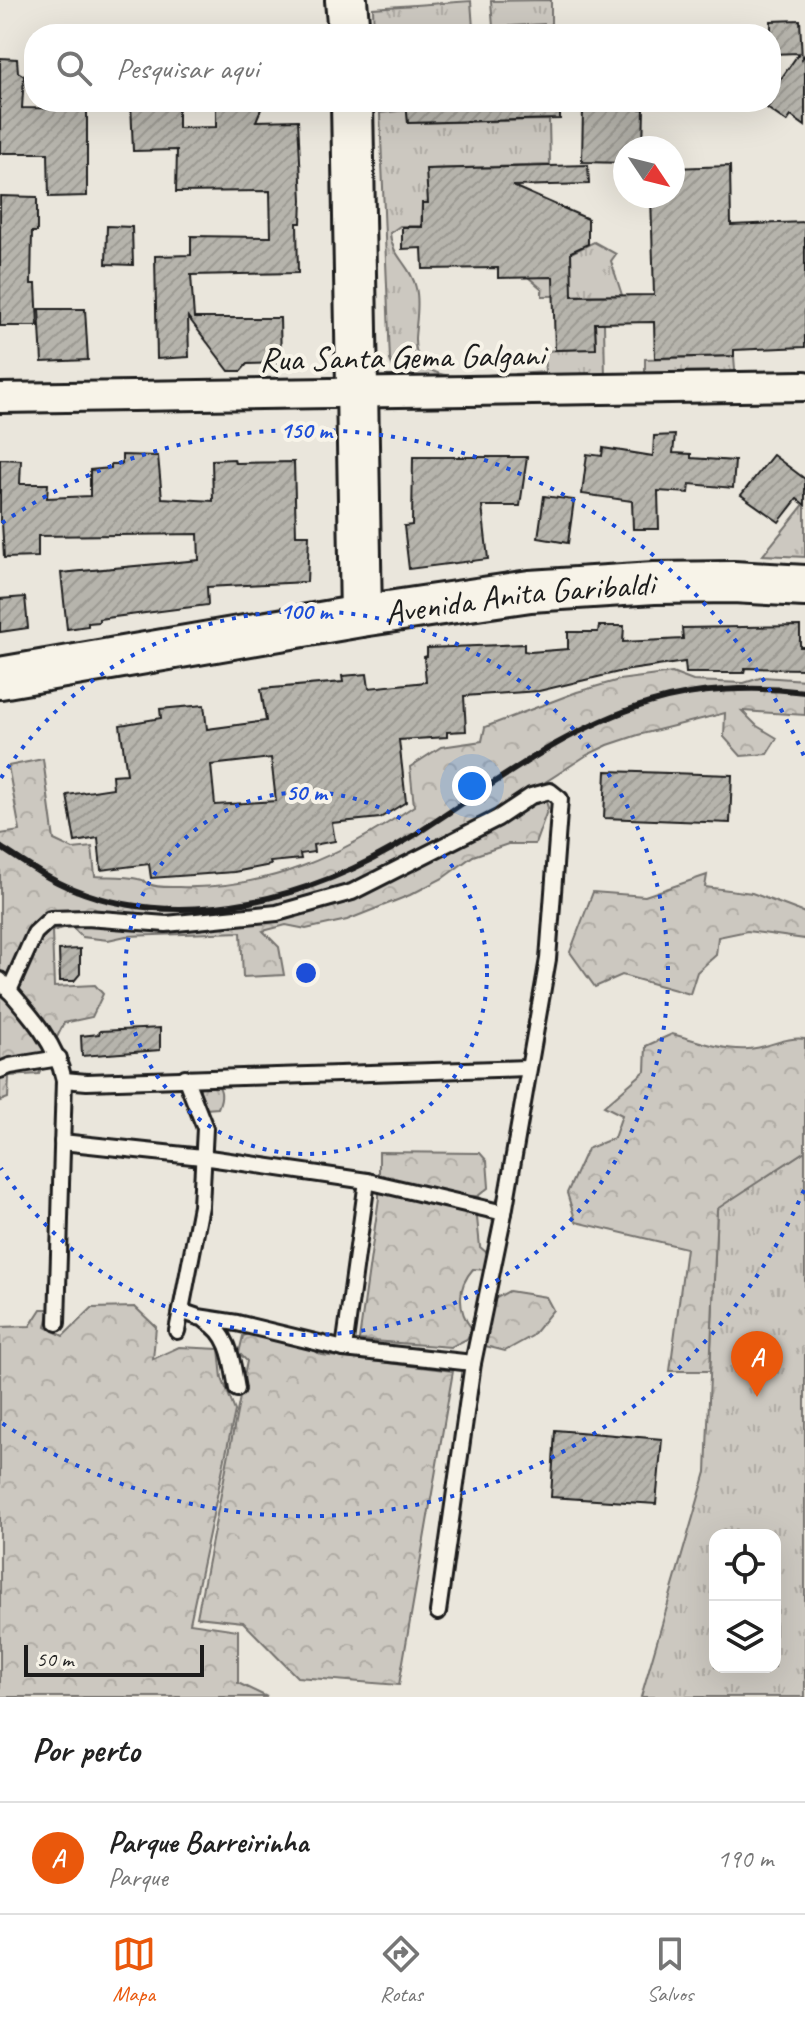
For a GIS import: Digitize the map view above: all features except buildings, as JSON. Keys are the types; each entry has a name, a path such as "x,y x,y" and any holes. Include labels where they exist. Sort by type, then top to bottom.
{"main road":[{"path":"346,0 348,24"},
{"path":"352,112 361,616"},
{"name":"Avenida Anita Garibaldi","path":"0,678 361,616 585,586 717,582 805,586"}],"street":[{"name":"Rua Santa Gema Galgani","path":"0,398 805,386"}],"lane":[{"path":"57,1323 64,1080 59,1058 5,986 35,933 50,919 87,918 166,924 277,913 352,892 498,818 531,796 550,791 560,799 548,959 504,1213 473,1363 438,1612"},
{"path":"0,1070 59,1058"},
{"path":"64,1080 87,1082 527,1068"},
{"path":"177,1331 201,1206 205,1128 185,1077"},
{"path":"62,1142 202,1157 367,1181 504,1213"},
{"path":"344,1349 367,1181"},
{"path":"181,1311 217,1327 229,1346 237,1389"},
{"path":"198,1317 237,1323 344,1349 473,1363"}],"green space":[{"path":"551,0 551,24 493,24 491,1"},
{"path":"471,1 473,24 374,24 373,8"},
{"path":"407,112 408,123 549,120 550,165 428,169 429,202 422,203 421,226 400,226 390,233 394,248 416,288 415,338 417,354 424,365 446,375 504,374 506,380 398,381 390,360 380,113"},
{"path":"594,242 616,254 611,261 622,295 542,296 542,289 528,277 571,266 571,253"},
{"path":"595,323 604,323 605,379 516,379 516,374 545,372 544,351 596,348"},
{"path":"734,356 736,383 645,387 645,359"},
{"path":"805,503 805,557 763,555"},
{"path":"672,673 693,681 744,683 763,677 805,680 805,715 742,711 757,726 777,738 767,754 741,756 724,737 725,713 638,735 587,755 541,785 548,808 535,844 508,844 473,856 443,878 410,895 347,920 306,929 286,925 263,931 279,947 284,975 243,977 241,932 126,936 108,940 82,937 71,926 52,931 54,987 95,985 103,994 92,1017 64,1023 39,1074 9,1076 8,1098 0,1101 0,834 20,831 8,766 43,759 54,840 73,849 92,847 95,876 133,878 164,887 243,882 273,876 331,854 414,806 410,767 441,747 482,741 485,727 577,692 619,680"},
{"path":"707,875 705,887 752,893 805,913 805,939 747,931 718,937 716,955 697,972 690,994 622,975 595,987 570,952 593,892 645,896"},
{"path":"672,1034 739,1049 805,1039 805,1151 717,1209 710,1371 670,1371 686,1248 576,1222 567,1193 587,1149 614,1138 622,1115 604,1106 645,1071 646,1046"},
{"path":"213,1081 220,1089 220,1104 218,1108 205,1109 200,1100 200,1082"},
{"path":"805,1151 805,1697 641,1697 706,1472 717,1208"},
{"path":"379,1152 480,1153 487,1161 489,1187 478,1196 461,1197 477,1218 480,1247 487,1253 486,1270 473,1269 464,1283 462,1306 472,1329 467,1339 451,1347 359,1340 379,1198"},
{"path":"509,1291 546,1297 553,1310 532,1336 505,1351 485,1346 483,1330 487,1303"},
{"path":"135,1307 156,1327 153,1359 179,1347 219,1349 222,1378 235,1411 190,1623 238,1630 238,1683 267,1697 0,1697 0,1327 30,1326 41,1309 50,1309 46,1327 63,1336 92,1308"},
{"path":"257,1331 322,1355 453,1371 399,1685 297,1677 243,1622 197,1617 247,1361 239,1353 243,1336"}],"railway":[{"path":"0,847 63,885 116,902 159,908 204,908 248,902 292,891 375,858 527,761 617,714 668,698 707,691 766,689 805,692"}],"place":[{"name":"Parque Barreirinha","path":"757,1397"}]}
